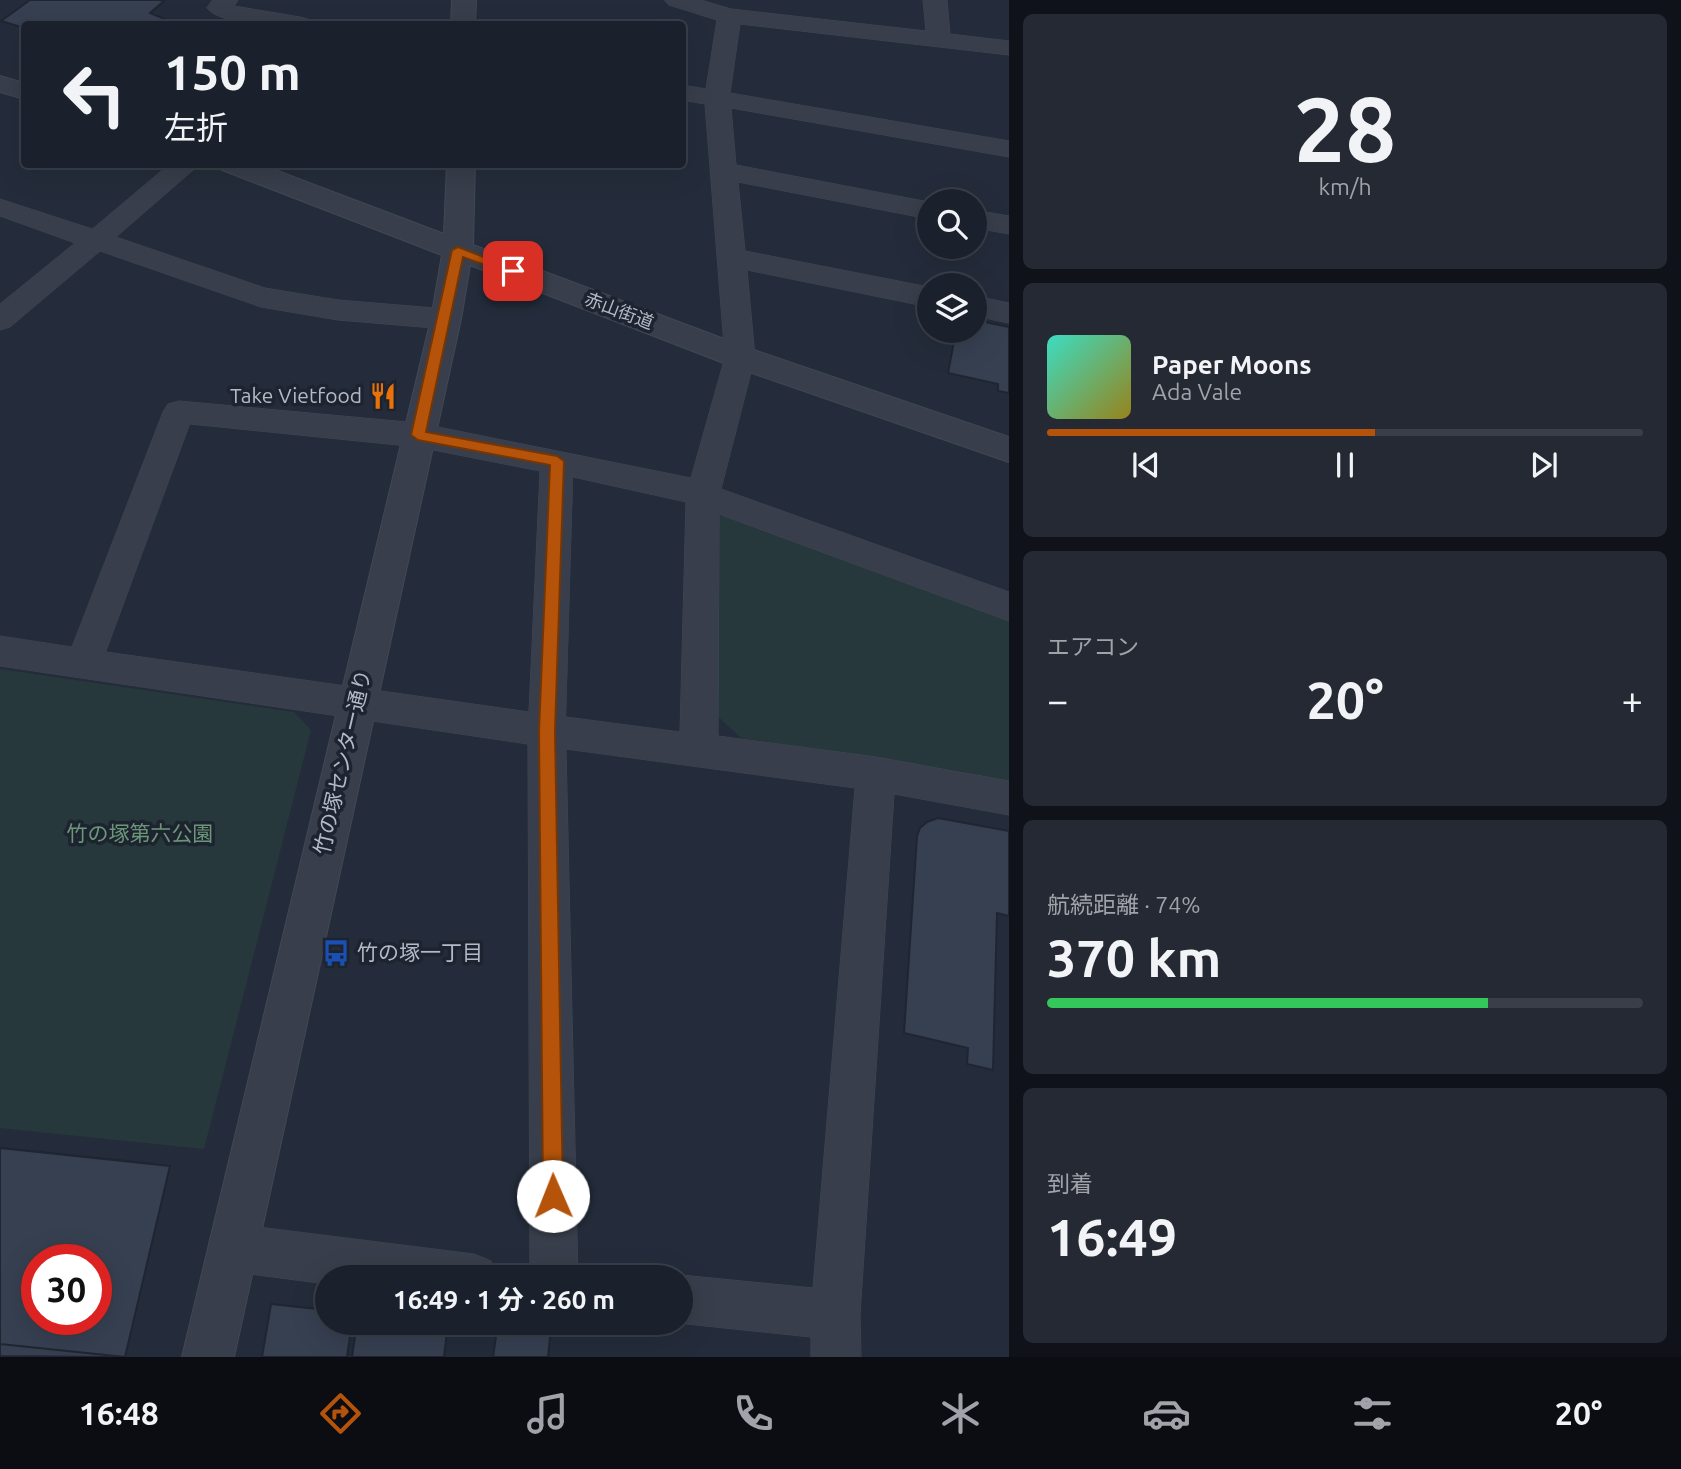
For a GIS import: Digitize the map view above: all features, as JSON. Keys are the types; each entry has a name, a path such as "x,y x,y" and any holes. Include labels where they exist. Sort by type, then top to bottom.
{"street":[{"path":"226,0 219,8 224,11 282,21"},
{"path":"463,21 464,0"},
{"path":"677,0 729,16 1009,48"},
{"path":"935,0 939,40"},
{"path":"699,751 703,495 740,357 717,98 729,16"},
{"path":"0,84 21,90"},
{"path":"686,93 1009,149"},
{"path":"0,320 182,168"},
{"name":"赤山街道","path":"243,168 740,357 1009,450"},
{"name":"竹の塚センター通り","path":"208,1357 355,705 446,318 458,250 461,168"},
{"path":"725,171 917,208"},
{"path":"0,207 261,297 338,310 446,318"},
{"path":"987,221 1009,225"},
{"path":"732,258 917,295"},
{"path":"987,308 1009,313"},
{"path":"84,662 179,412 418,435 678,486 1009,607"},
{"path":"554,1265 547,731 557,461"},
{"path":"0,651 355,705 876,774 1009,798"},
{"path":"693,1303 836,1336 876,774"},
{"path":"234,1248 370,1265"}],"green space":[{"path":"729,512 1009,615 1009,785 960,771 741,738 713,712 709,520"},
{"name":"竹の塚第六公園","path":"0,669 294,712 311,730 204,1149 0,1128"}],"building":[{"path":"30,0 159,0 164,1 150,13 170,21 21,21 21,27 1,21"},
{"path":"987,322 1009,327 1009,393 998,391 998,384 948,373 954,343 987,343"},
{"path":"938,818 1009,831 1009,916 997,913 993,1070 967,1064 968,1048 904,1033 917,836 920,828 927,822"},
{"path":"0,1148 154,1164 107,1357 0,1356"},
{"path":"0,1148 170,1166 125,1357 0,1344"},
{"path":"271,1304 315,1309 315,1335 350,1335 347,1357 262,1357"},
{"path":"355,1335 447,1335 444,1357 352,1357"},
{"path":"496,1335 550,1335 548,1357 493,1357"}],"place":[{"name":"Take Vietfood","path":"383,396"},
{"name":"竹の塚一丁目","path":"336,953"}],"route":[{"path":"513,271 458,250 446,318 418,435 557,461 547,731 553,1196"}]}
